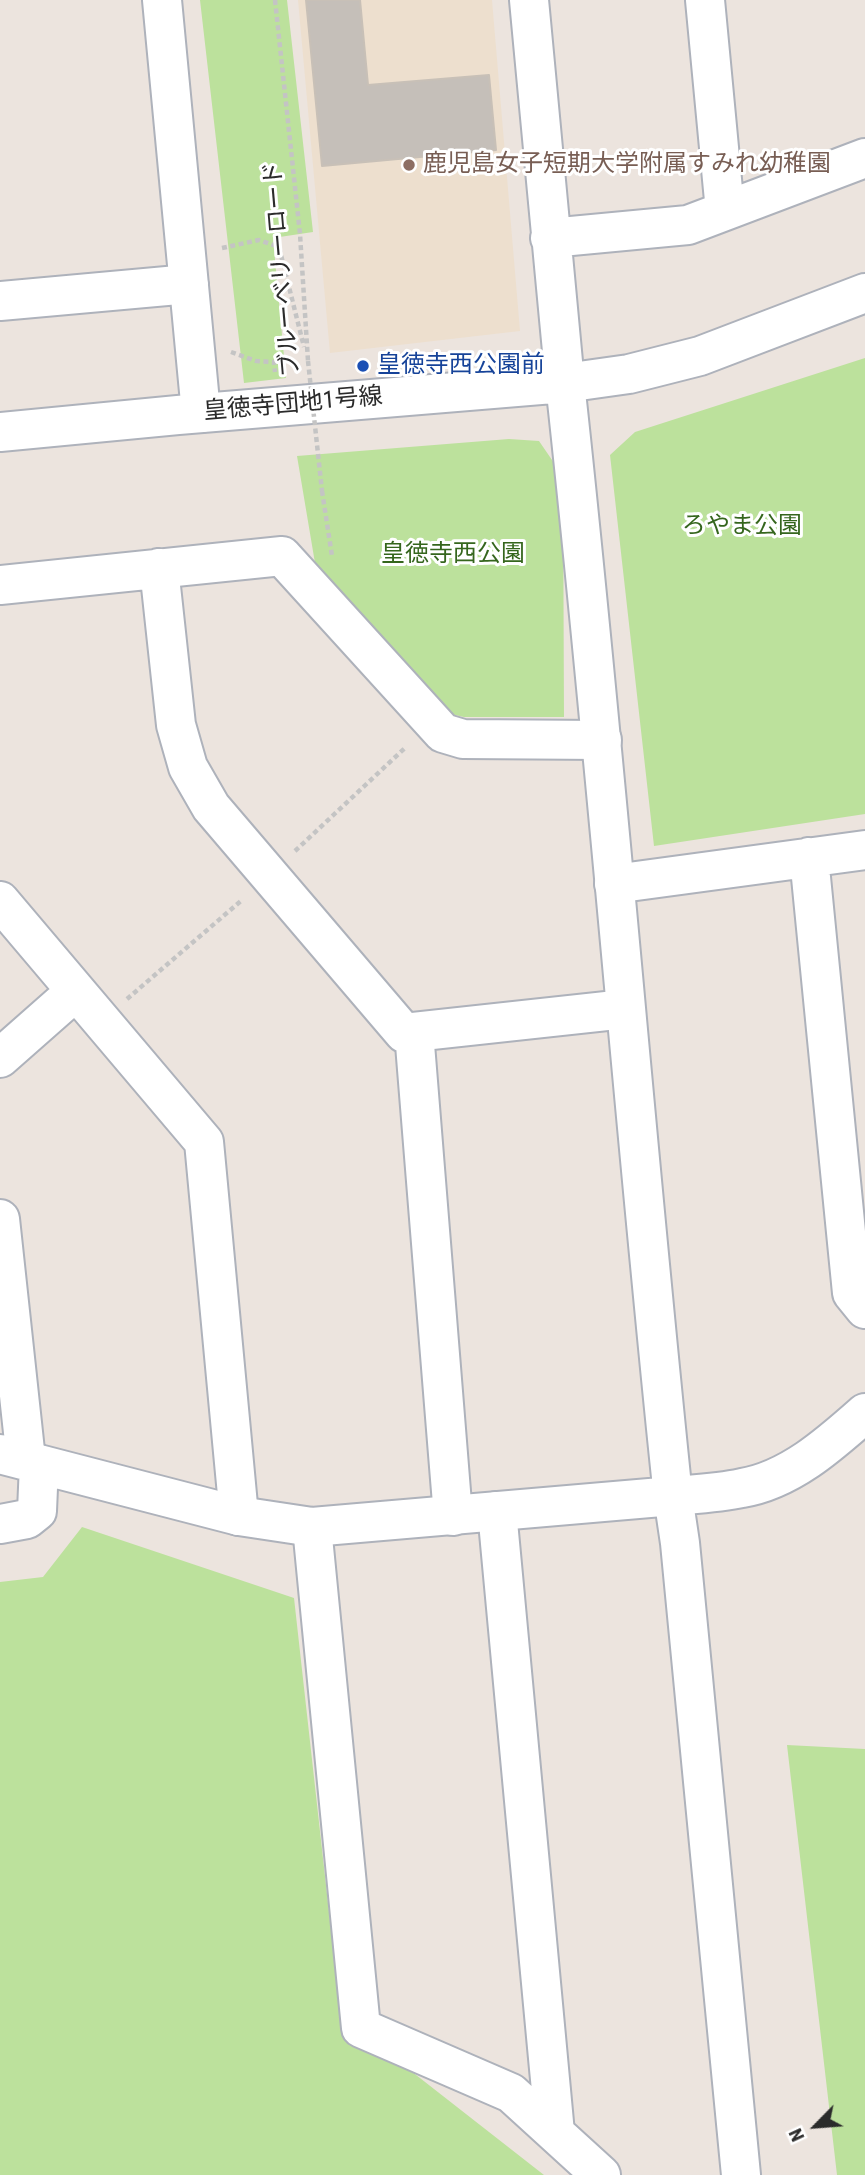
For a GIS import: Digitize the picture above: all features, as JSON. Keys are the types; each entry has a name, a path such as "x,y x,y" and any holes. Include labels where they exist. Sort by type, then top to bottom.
{"street":[{"path":"162,0 201,413"},
{"path":"529,0 550,238 602,740 625,1009 673,1496 683,1570 741,2175"},
{"path":"705,0 725,211"},
{"path":"550,238 688,225 865,158"},
{"path":"0,301 189,284"},
{"name":"皇徳寺団地1号線","path":"0,432 565,383 629,374 700,356 865,293"},
{"path":"0,585 282,556 443,733 463,739 602,740"},
{"path":"159,568 176,725 188,767 211,807 404,1033 625,1009"},
{"path":"614,884 865,850"},
{"path":"809,858 852,1293 865,1308"},
{"path":"0,901 204,1142 239,1516"},
{"path":"0,1058 76,991"},
{"path":"414,1032 453,1516"},
{"path":"0,1219 21,1460 37,1511 27,1519 0,1524"},
{"path":"21,1460 239,1516 312,1527 744,1488 781,1475 807,1460 865,1413"},
{"path":"497,1510 555,2133"},
{"path":"312,1527 360,2028 511,2093 601,2175"}],"path":[{"name":"ブルーベリーロード","path":"275,0 300,234 308,361 328,536"},
{"path":"218,249 260,240 279,247 308,361"},
{"path":"228,351 256,361 274,362 275,374"},
{"path":"101,1021 270,876 432,722"}],"shaded area":[{"name":"鹿児島女子短期大学附属すみれ幼稚園","path":"298,0 492,0 520,331 330,353"}],"green space":[{"path":"200,0 287,0 313,232 273,238 286,378 244,383"},
{"name":"ろやま公園","path":"865,358 865,814 654,846 610,455 635,432"},
{"name":"皇徳寺西公園","path":"509,439 539,441 563,476 564,717 464,717 446,713 316,569 297,456"},
{"path":"82,1527 294,1598 336,1975 379,2046 544,2175 0,2175 0,1582 43,1577"},
{"path":"787,1745 865,1749 865,2175 837,2175"}],"building":[{"path":"306,0 360,0 368,85 489,75 496,150 322,166"}],"place":[{"name":"鹿児島女子短期大学附属すみれ幼稚園","path":"409,165"},
{"name":"皇徳寺西公園前","path":"363,366"}]}
